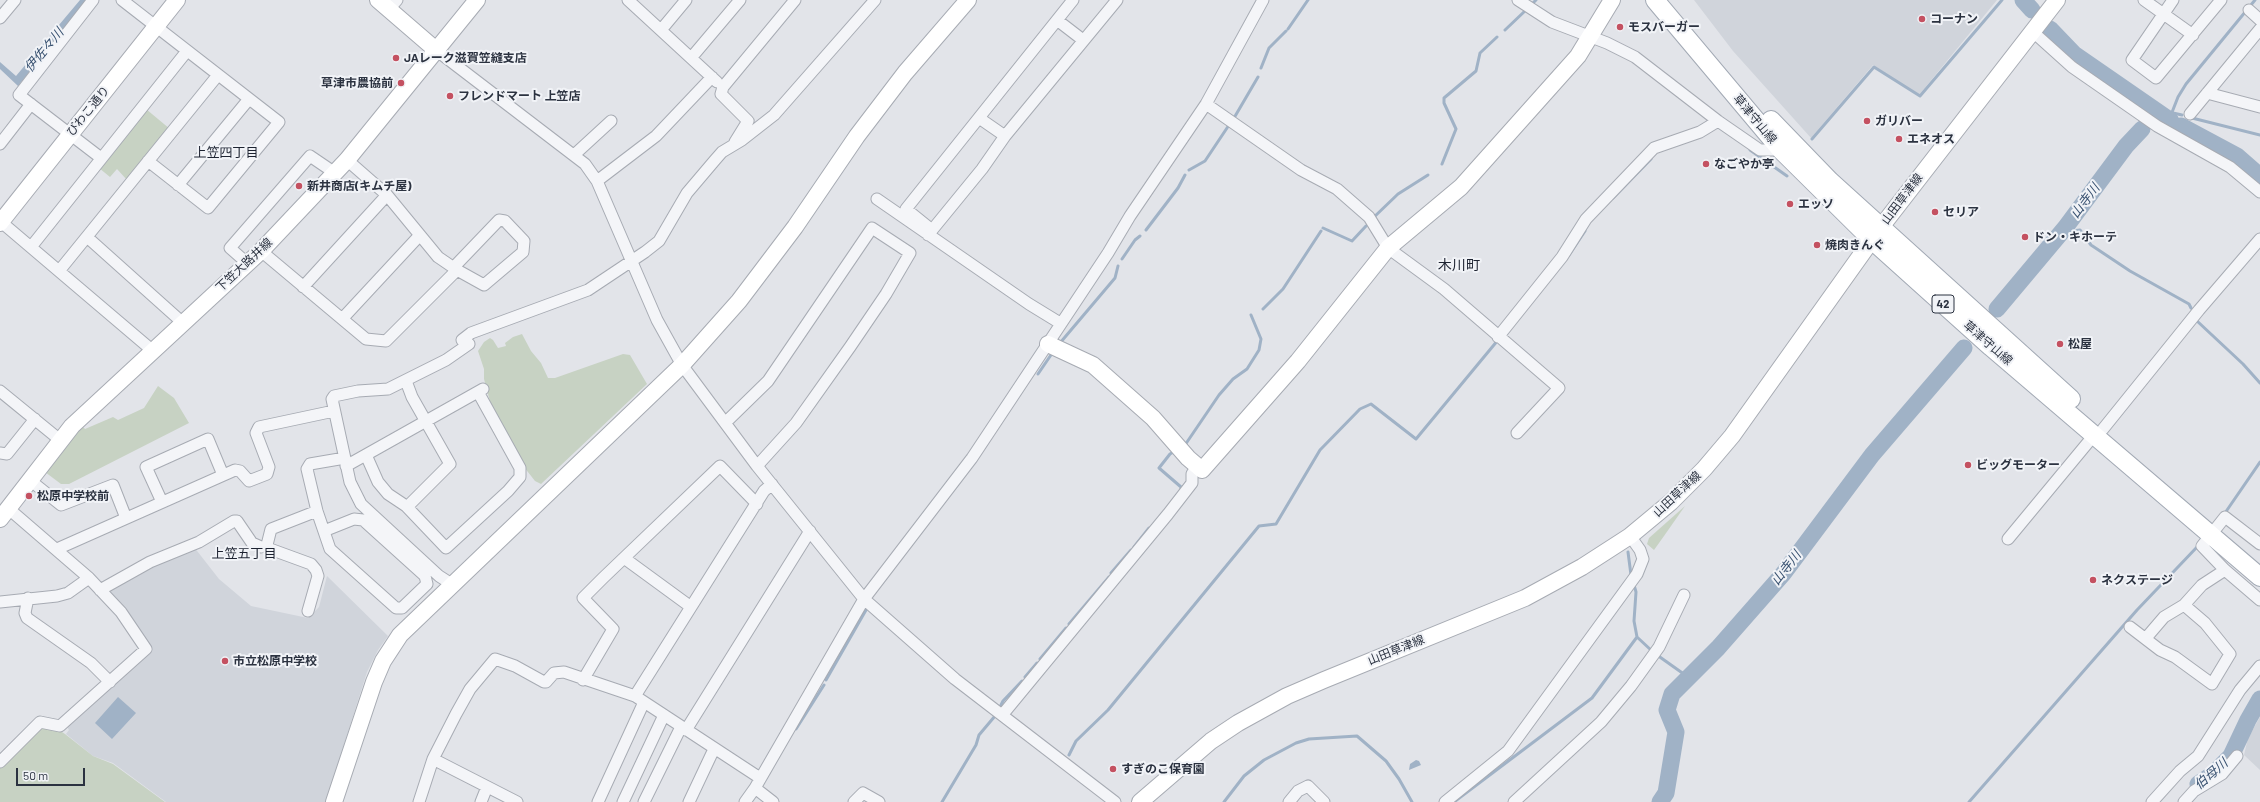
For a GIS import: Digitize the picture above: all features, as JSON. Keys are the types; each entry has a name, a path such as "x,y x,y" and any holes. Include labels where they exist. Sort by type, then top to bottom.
{"main road":[{"name":"草津守山線","path":"1655,0 1781,150 2099,431 2215,531 2260,564"},
{"name":"草津守山線","path":"1669,0 1782,133 1876,234"},
{"name":"草津守山線","path":"2215,531 2260,577"}],"street":[{"path":"0,18 15,0"},
{"path":"93,0 19,95 101,158"},
{"path":"122,0 279,122 208,208 148,162"},
{"name":"びわこ通り","path":"0,222 177,0"},
{"name":"下笠大路井線","path":"5,514 60,440 183,322 261,251 347,160 477,0"},
{"path":"628,0 723,87"},
{"path":"661,30 686,0"},
{"path":"691,58 740,0"},
{"path":"729,148 738,139 748,121 721,94 723,87 795,0"},
{"path":"453,585 439,576 361,504 350,482 345,462 332,399 334,396 358,391 388,389 406,381 446,360 465,342 471,333 588,290 632,262 659,241 687,193 722,152 774,115 875,0"},
{"path":"334,802 383,661 400,635 684,368 739,301 794,227 857,136 906,73 968,0"},
{"path":"930,232 906,209 1073,0"},
{"path":"930,232 982,169 1005,136 1117,0"},
{"path":"744,802 757,783 864,599 950,490 1048,344 1206,104 1263,0"},
{"path":"1518,0 1552,22 1590,38 1607,43 1635,57 1718,121 1760,150 1781,150"},
{"path":"1048,344 1093,365 1153,418 1202,470 1293,367 1388,248 1461,187 1578,56 1612,0"},
{"name":"山田草津線","path":"1140,802 1211,741 1287,696 1525,598 1582,567 1630,536 1671,502 1732,436 1876,234 2057,0"},
{"path":"2144,0 2193,35"},
{"path":"2172,0 2132,61 2158,78 2221,0"},
{"path":"388,3 436,50 585,164 597,181 657,320 684,368 714,409 726,422 757,466 864,599 955,680 1002,714 1115,802"},
{"path":"2249,10 2260,20"},
{"path":"1057,20 1083,40"},
{"path":"2190,114 2260,29"},
{"path":"2032,31 2072,67 2157,126 2230,167 2260,192"},
{"path":"31,247 187,51"},
{"path":"59,271 218,74"},
{"path":"597,181 656,136 712,77"},
{"path":"2207,93 2260,107"},
{"path":"178,185 249,99"},
{"path":"0,144 31,104"},
{"path":"1206,104 1301,170 1336,189 1369,217 1388,248 1444,289 1558,388 1517,433"},
{"path":"979,118 1005,136"},
{"path":"574,155 611,121"},
{"path":"1498,336 1562,257 1586,219 1654,148 1700,132 1718,121"},
{"path":"247,263 230,248 310,156 335,173"},
{"path":"261,251 366,339 386,341 455,269 499,220 505,221 524,240 523,252 484,285 455,269 438,257 387,195 347,160"},
{"path":"304,287 387,195"},
{"path":"877,199 930,232 1060,324"},
{"path":"0,222 153,351"},
{"path":"726,422 768,381 872,228 910,253 886,294 796,423 757,466"},
{"path":"342,319 420,235"},
{"path":"87,237 183,322"},
{"path":"2008,538 2260,239"},
{"path":"406,381 450,466 407,507"},
{"path":"0,391 60,440"},
{"path":"324,531 354,519 363,520 425,576 427,584 402,608 396,608 330,549 317,511 307,469 310,464 345,462 366,455 481,391 520,468 517,482 446,548 407,507 388,494 378,482 366,455"},
{"path":"57,549 235,470 240,471 249,480 267,474 269,467 256,433 259,427 334,410"},
{"path":"0,453 7,454 35,419"},
{"path":"162,502 146,467 208,439 223,475"},
{"path":"583,680 613,628 583,598 720,466 757,504"},
{"path":"1002,714 1168,514 1192,483 1192,474 1197,466"},
{"path":"31,481 62,505 113,485 126,518"},
{"path":"598,802 639,699 691,607 757,504 772,484"},
{"path":"308,611 318,576 316,570 310,564 270,549 266,545 271,529 317,511"},
{"path":"0,762 40,722 60,726 146,649 121,612 89,578 57,549 5,514"},
{"path":"2260,544 2225,517 2202,546 2225,570 2260,600"},
{"path":"100,590 150,562 199,542 234,520 237,521 252,543 261,547"},
{"path":"644,802 684,729 810,531"},
{"path":"1445,802 1508,751 1637,574 1643,560 1640,550 1630,536"},
{"path":"624,558 691,607"},
{"path":"2146,638 2164,618 2184,605 2202,584 2225,570"},
{"path":"0,602 57,596 68,593 89,578"},
{"path":"1514,802 1602,722 1631,686 1659,647 1684,595"},
{"path":"28,598 25,613 27,618 91,662 110,682"},
{"path":"2130,627 2160,650 2176,657 2212,684 2230,654 2205,623 2184,605"},
{"path":"419,802 434,759 470,689 495,659 514,666 544,682 546,682 554,673 564,672 639,699 714,749 757,783 773,802"},
{"path":"2152,802 2180,770 2198,756 2240,690 2260,666"},
{"path":"623,802 664,715"},
{"path":"689,802 714,749"},
{"path":"2184,802 2194,792 2222,774 2237,756"},
{"path":"434,759 517,802"},
{"path":"1289,802 1298,791 1308,786 1324,802"},
{"path":"481,802 487,787"},
{"path":"854,802 863,792 879,802"}],"shaded area":[{"path":"1694,0 1997,0 1919,95 1873,65 1811,138 1733,51"},
{"path":"194,547 219,579 251,606 308,618 319,607 327,576 388,636 378,650 367,672 326,802 166,802 113,763 93,756 66,734 69,730 67,727 152,651 111,596 110,588 117,582"},
{"path":"2260,717 2260,770 2244,755 2248,738"}],"green space":[{"path":"146,109 170,129 127,180 117,169 110,177 99,168"},
{"path":"522,334 531,351 541,363 548,378 555,378 623,354 630,355 647,384 541,484 535,481 524,467 492,409 484,379 484,369 478,351 484,342 490,338 498,348 506,346 505,343 513,337"},
{"path":"158,386 174,398 189,423 69,484 61,484 45,472 81,425 85,429 113,417 118,420 144,408"},
{"path":"1685,506 1654,550 1647,544 1649,538"},
{"path":"42,725 56,728 93,756 113,764 165,802 0,802 0,767"}],"water":[{"name":"伊佐々川","path":"80,0 88,0 18,86 0,69 0,62 16,76"},
{"path":"118,697 136,713 112,739 95,723"},
{"path":"1416,760 1419,761 1421,765 1409,770 1410,764"}],"waterway":[{"path":"1288,29 1308,0"},
{"path":"1532,4 1536,0"},
{"path":"1812,139 1874,67 1920,96 2002,0"},
{"name":"山寺川","path":"2023,0 2032,10"},
{"path":"2169,120 2178,97 2186,84 2255,0"},
{"path":"1505,30 1526,10"},
{"name":"山寺川","path":"2050,29 2074,54 2171,121"},
{"path":"1261,68 1269,48 1286,31"},
{"path":"1442,164 1456,129 1444,103 1444,98 1476,71 1480,53 1497,37"},
{"path":"1234,118 1258,77"},
{"path":"2173,113 2182,115"},
{"path":"2192,118 2260,135"},
{"path":"1189,170 1205,161 1229,125"},
{"path":"2181,126 2237,156 2260,176"},
{"name":"山寺川","path":"1997,309 2065,228 2126,146 2142,129"},
{"path":"1750,150 1787,176"},
{"path":"1613,198 1651,159"},
{"path":"1146,230 1178,188 1185,175"},
{"path":"1373,218 1398,194 1428,175"},
{"path":"1323,228 1352,241 1366,226"},
{"path":"2065,228 2072,231 2080,230 2091,245 2130,271 2189,304 2191,308"},
{"path":"1263,309 1283,289 1321,231"},
{"path":"1569,255 1585,231"},
{"path":"1122,259 1135,240 1140,236"},
{"path":"1060,343 1115,278 1118,266"},
{"path":"1185,445 1219,395 1233,379 1247,369 1259,350 1261,339 1251,315"},
{"path":"2197,321 2243,364 2260,383"},
{"path":"1069,755 1076,741 1108,710 1259,526 1276,524 1320,450 1360,409 1371,404 1416,439 1498,340"},
{"name":"山寺川","path":"1660,802 1666,793 1676,732 1667,710 1672,694 1718,648 1783,574 1872,455 1964,348"},
{"path":"1038,374 1053,352"},
{"path":"1175,451 1170,454 1159,468 1181,487 1181,490"},
{"path":"2225,513 2260,462"},
{"path":"1134,547 1149,528"},
{"path":"1969,802 2137,610 2198,546"},
{"path":"1111,573 1131,550"},
{"path":"1628,552 1631,575"},
{"path":"1069,624 1109,577"},
{"path":"1634,585 1636,592 1634,621 1637,637"},
{"path":"826,680 866,610"},
{"path":"1040,659 1066,628"},
{"path":"1454,802 1592,698 1637,637 1652,651"},
{"path":"1657,655 1688,677"},
{"path":"1025,677 1037,663"},
{"path":"1001,705 1022,681"},
{"path":"796,729 824,685"},
{"name":"伯母川","path":"2198,784 2213,774 2231,756 2260,699"},
{"path":"942,802 976,745 979,735 995,716"},
{"path":"1224,802 1244,776 1264,760 1296,743 1309,739 1357,736 1386,761 1399,779 1412,802"}],"place":[{"name":"コーナン","path":"1922,19"},
{"name":"モスバーガー","path":"1620,27"},
{"name":"JAレーク滋賀笠縫支店","path":"396,58"},
{"name":"草津市農協前","path":"401,83"},
{"name":"フレンドマート 上笠店","path":"450,96"},
{"name":"ガリバー","path":"1867,121"},
{"name":"エネオス","path":"1899,139"},
{"name":"なごやか亭","path":"1706,164"},
{"name":"新井商店(キムチ屋)","path":"299,186"},
{"name":"エッソ","path":"1790,204"},
{"name":"セリア","path":"1935,212"},
{"name":"ドン・キホーテ","path":"2025,237"},
{"name":"焼肉きんぐ","path":"1817,245"},
{"name":"松屋","path":"2060,344"},
{"name":"ビッグモーター","path":"1968,465"},
{"name":"松原中学校前","path":"29,496"},
{"name":"ネクステージ","path":"2093,580"},
{"name":"市立松原中学校","path":"225,661"},
{"name":"すぎのこ保育園","path":"1113,769"}],"district":[{"name":"上笠四丁目","path":"226,153"},
{"name":"木川町","path":"1459,265"},
{"name":"上笠五丁目","path":"244,554"}]}
